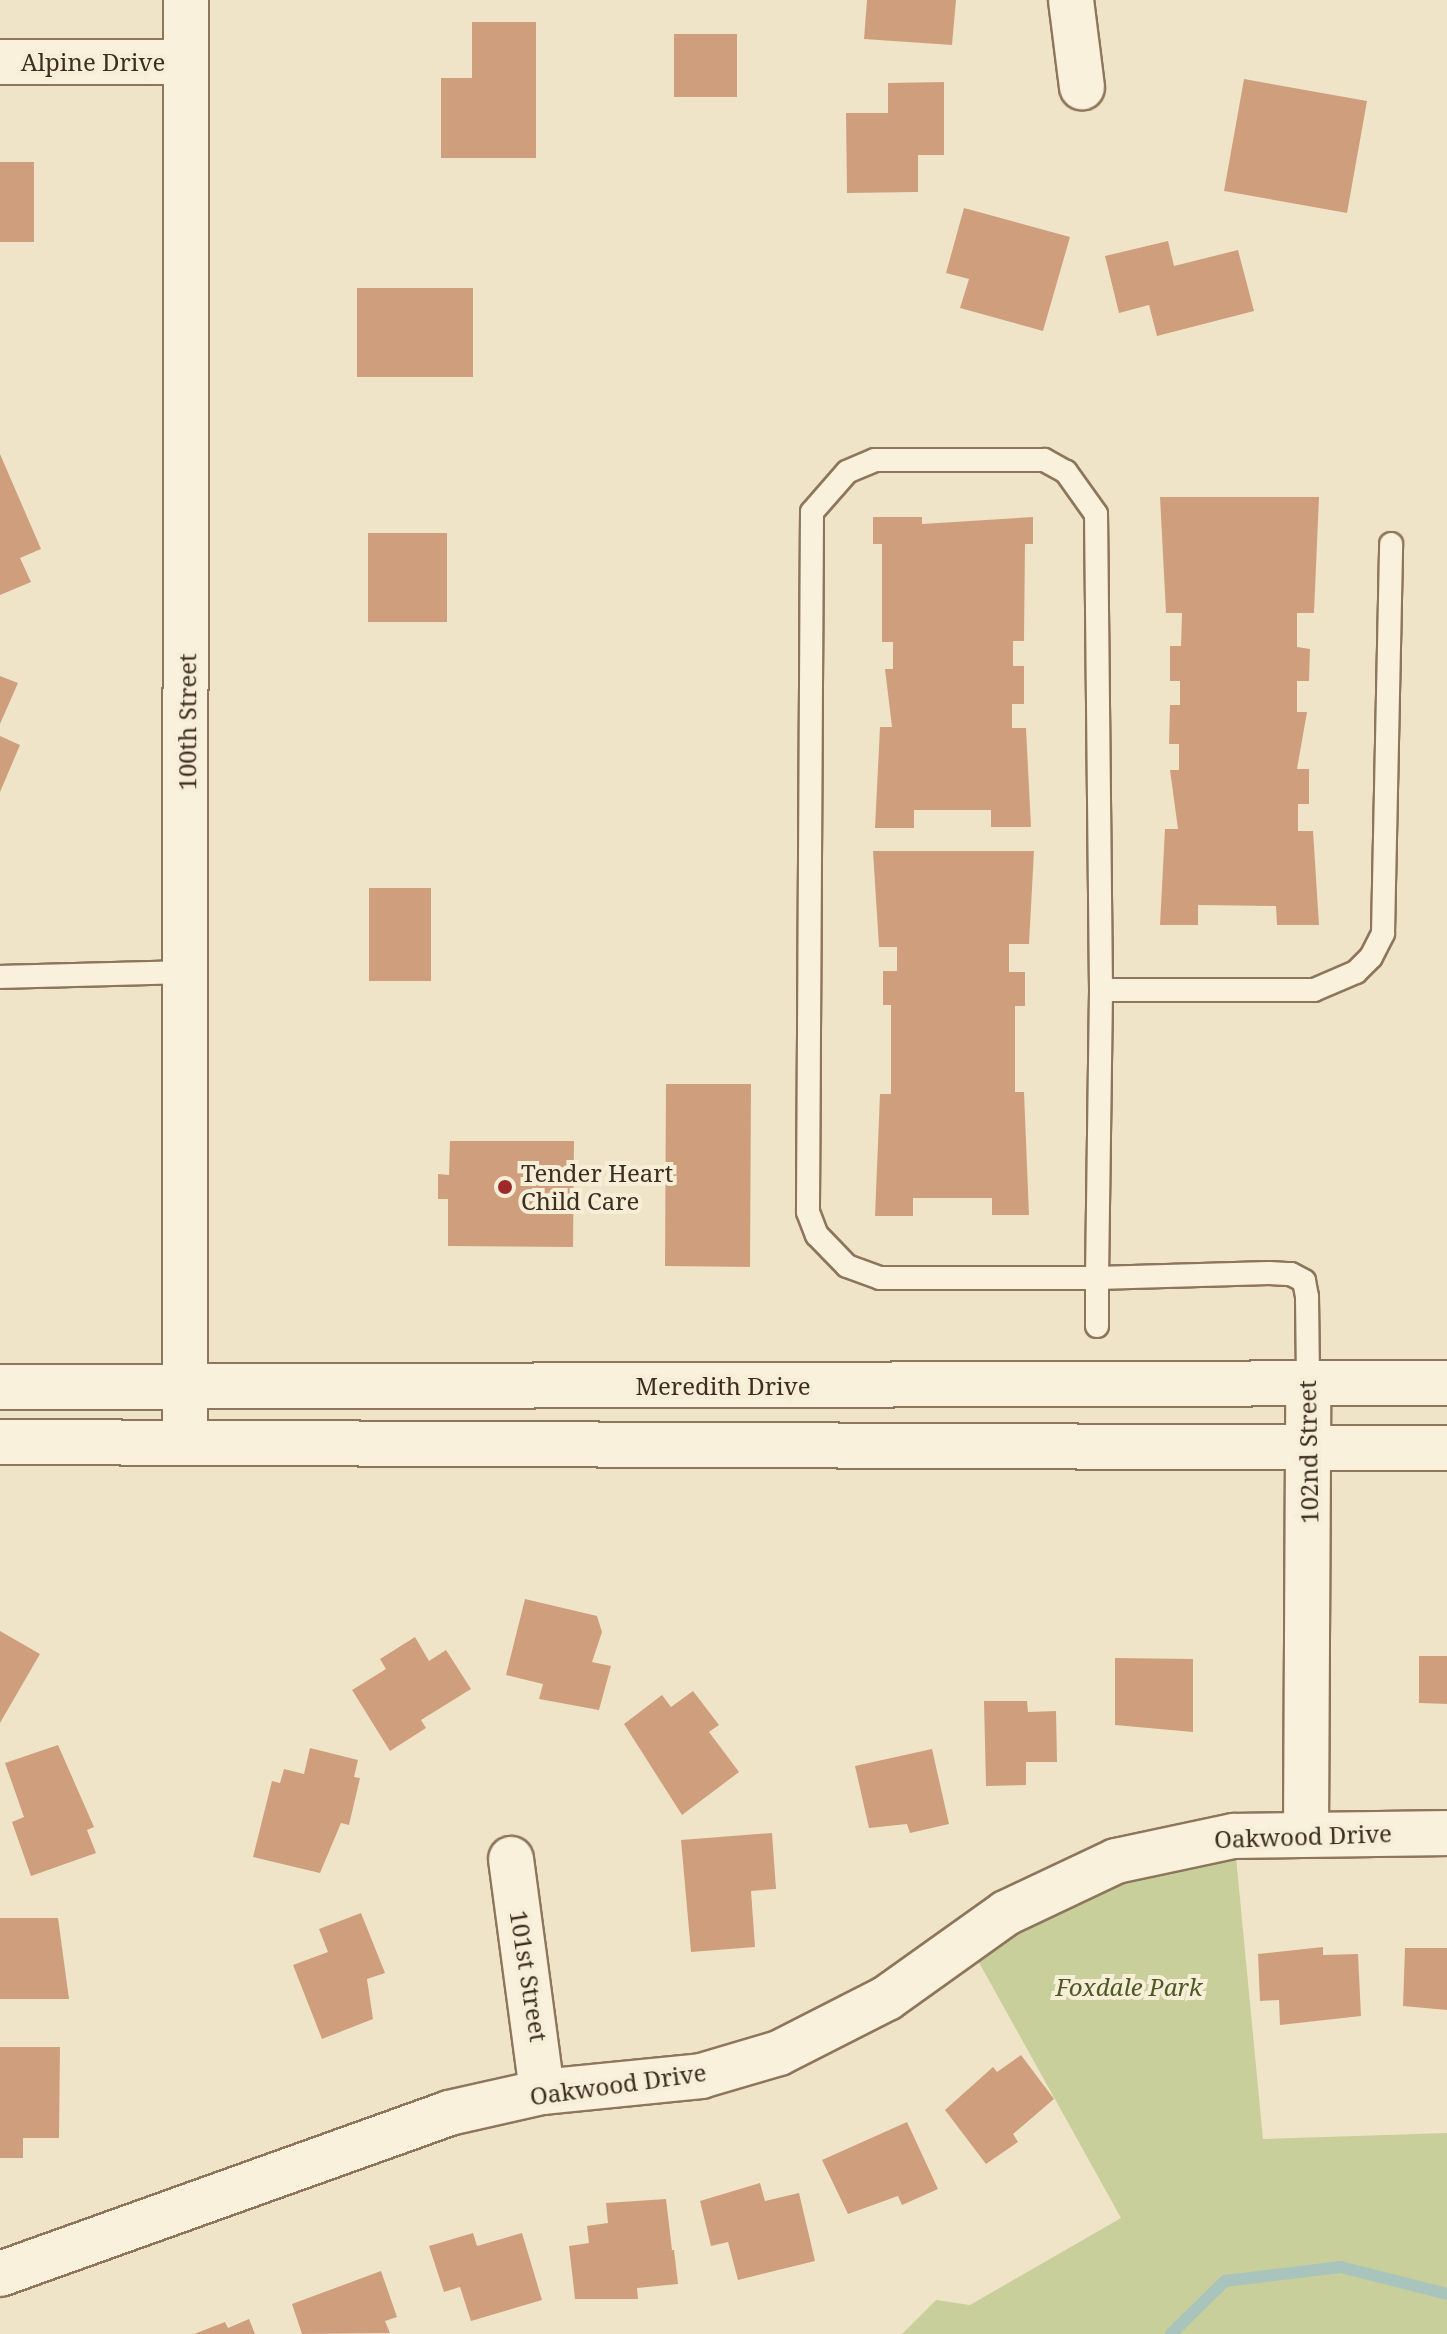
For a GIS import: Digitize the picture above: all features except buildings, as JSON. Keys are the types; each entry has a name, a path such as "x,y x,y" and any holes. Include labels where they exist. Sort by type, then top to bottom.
{"street":[{"name":"100th Street","path":"185,1443 186,0"},
{"path":"1071,0 1082,87"},
{"name":"Alpine Drive","path":"0,62 186,62"},
{"name":"Meredith Drive","path":"0,1387 1447,1383"},
{"name":"102nd Street","path":"1306,1832 1308,1384"},
{"path":"0,1442 1447,1448"},
{"name":"Oakwood Drive","path":"0,2274 449,2113 542,2092 688,2078 779,2053 876,2006 1006,1913 1116,1861 1194,1841 1306,1832 1447,1833"},
{"name":"101st Street","path":"511,1859 542,2092"}],"lane":[{"path":"1097,1278 880,1278 832,1254 808,1212 812,512 847,472 875,460 1044,460 1066,472 1096,514 1101,990 1097,1326"},
{"path":"1101,990 1314,990 1356,972 1371,957 1383,933 1391,544"},
{"path":"0,977 187,972"},
{"name":"102nd Street","path":"1097,1278 1291,1274 1304,1281 1307,1297 1308,1384"}],"green space":[{"name":"Foxdale Park","path":"1234,1836 1263,2139 1447,2133 1447,2334 902,2334 936,2300 970,2305 1121,2218 967,1941"}],"waterway":[{"path":"1171,2334 1225,2281 1341,2267 1447,2294"}],"place":[{"name":"Tender Heart Child Care","path":"505,1187"}]}
